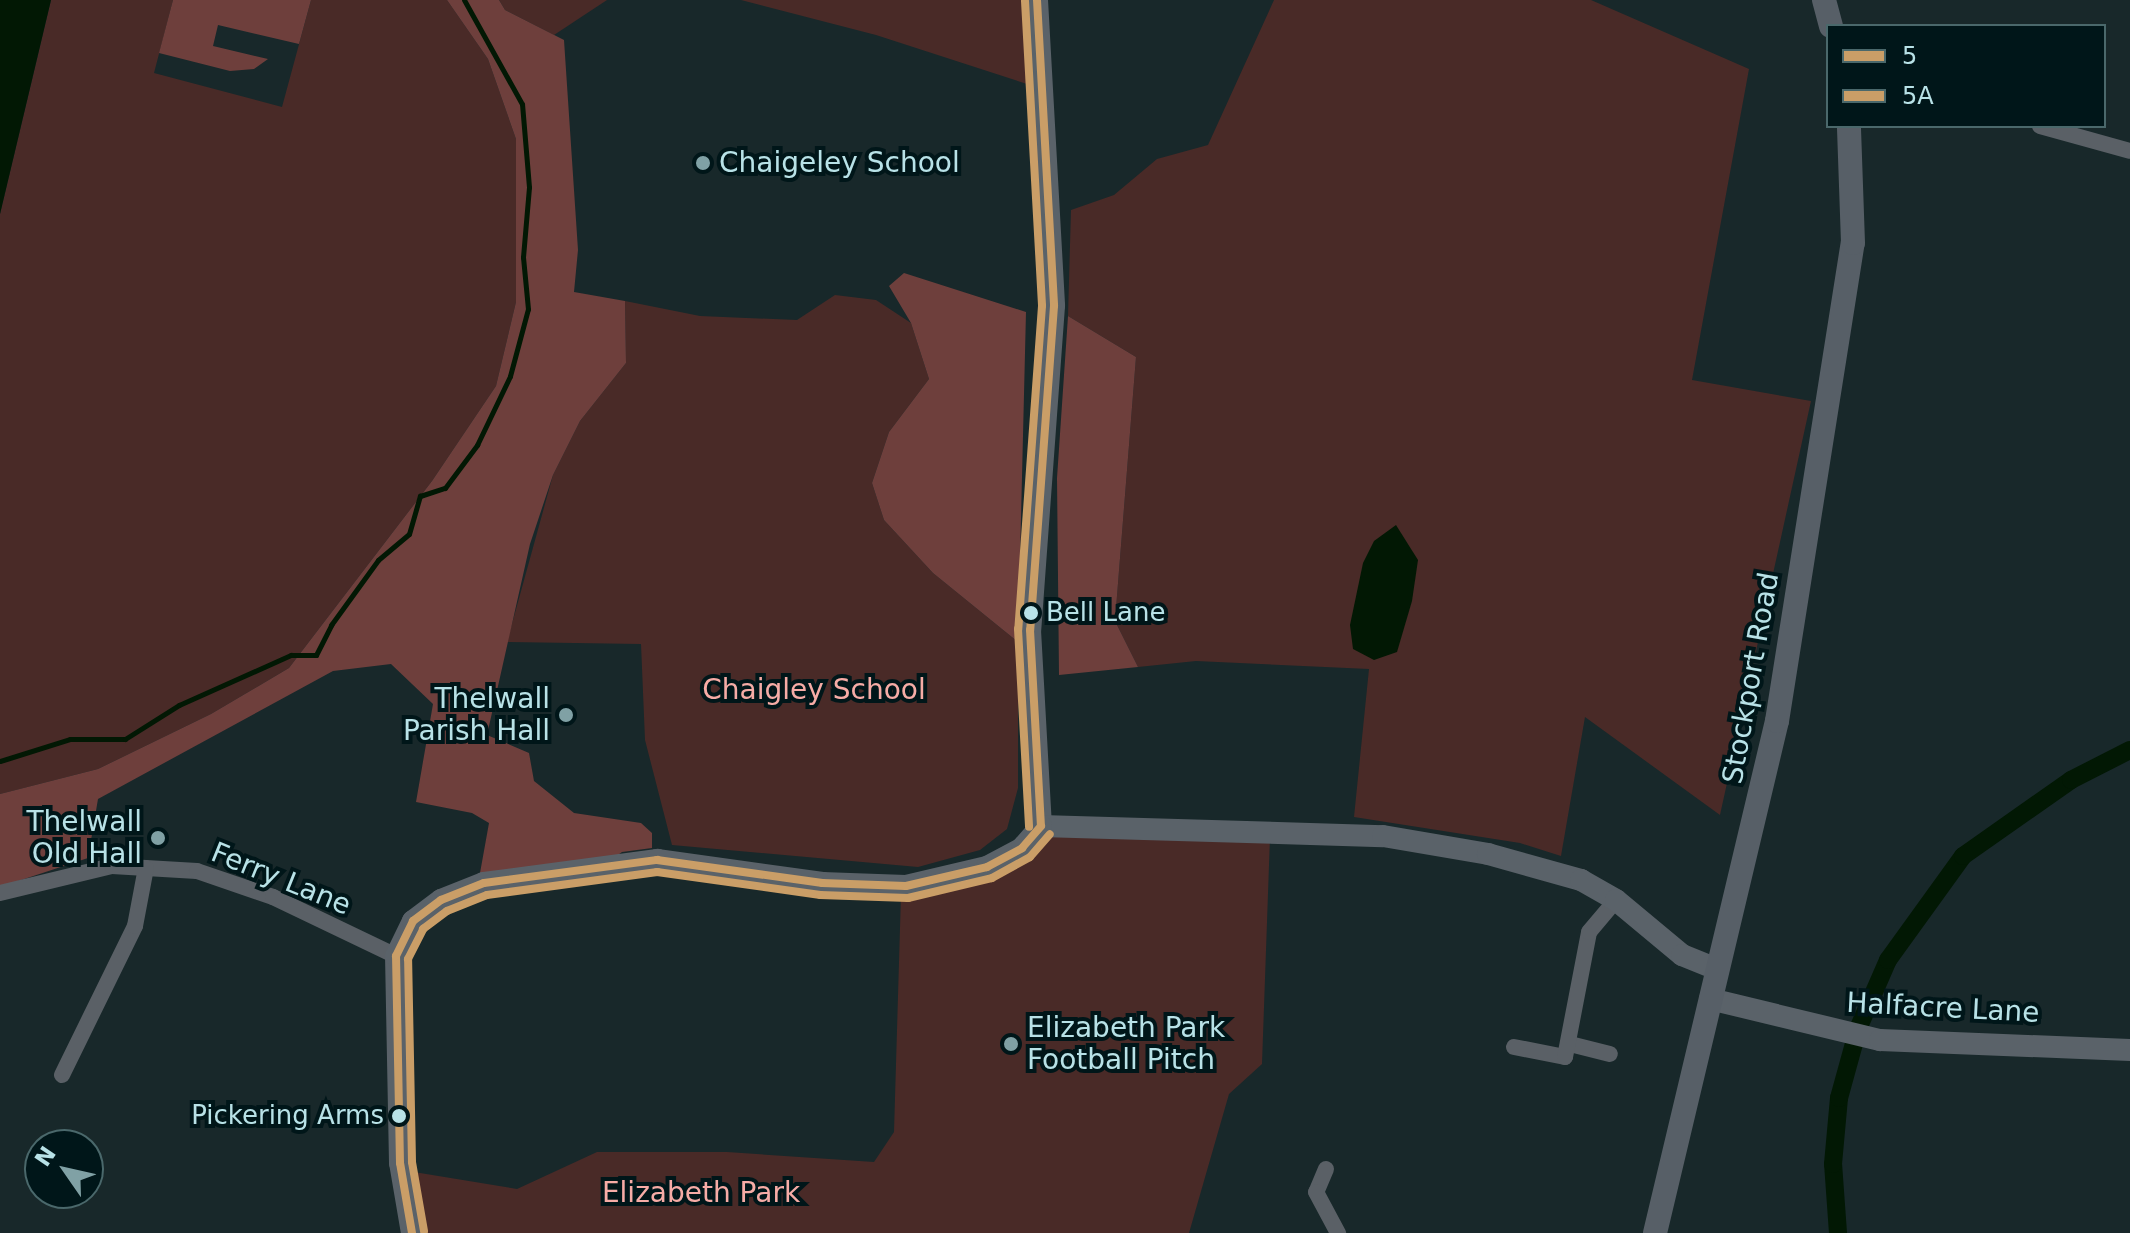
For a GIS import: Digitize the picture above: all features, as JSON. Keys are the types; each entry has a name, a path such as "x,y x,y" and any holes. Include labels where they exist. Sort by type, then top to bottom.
{"main road":[{"path":"412,1233 400,1163 396,956 413,921 441,900 484,883 657,860 822,883 906,886 987,867 1022,848 1041,826 1030,630 1054,306 1037,0"},
{"path":"1824,0 1830,24"},
{"name":"Stockport Road","path":"1655,1233 1777,721 1853,243 1849,128"},
{"path":"1041,826 1383,836 1541,865 1616,900 1682,955 1717,969"},
{"name":"Halfacre Lane","path":"1710,999 1880,1040 2130,1050"}],"street":[{"path":"2047,128 2130,151"},
{"name":"Ferry Lane","path":"0,893 112,866 197,871 242,885 396,956"},
{"path":"62,1075 135,926 146,868"},
{"path":"1514,1047 1565,1057 1570,1044 1589,932 1616,900"},
{"path":"1570,1044 1610,1054"},
{"path":"1326,1169 1316,1192 1338,1233"}],"green space":[{"path":"51,0 173,0 154,73 282,107 311,0 447,0 488,59 516,139 516,302 496,386 432,481 289,668 211,714 98,769 0,794 0,214"},
{"path":"499,0 607,0 554,35 505,10"},
{"path":"741,0 1026,0 1027,84 876,35"},
{"path":"1274,0 1591,0 1749,69 1692,380 1811,401 1720,815 1585,717 1561,856 1520,843 1354,817 1369,669 1196,661 1138,667 1115,621 1136,357 1068,316 1071,210 1114,195 1157,159 1208,145"},
{"name":"Chaigley School","path":"835,295 876,300 911,323 929,379 889,432 872,483 884,520 933,573 1018,642 1018,788 1007,829 980,850 918,867 672,845 645,740 641,644 507,642 553,475 580,421 626,363 625,301 700,316 797,320"},
{"name":"Elizabeth Park","path":"1049,820 1270,837 1262,1064 1229,1094 1189,1233 425,1233 414,1172 517,1189 597,1152 727,1152 874,1162 894,1132 901,894 958,887 1013,863 1043,842"}],"shaded area":[{"path":"0,0 51,0 0,214"},
{"path":"173,0 311,0 299,44 218,25 213,46 268,59 254,69 230,71 159,53"},
{"path":"447,0 499,0 505,10 564,40 578,250 574,292 625,301 626,363 580,421 553,475 530,544 487,735 529,753 534,781 574,813 641,823 652,833 652,848 622,852 601,867 547,878 480,873 489,823 472,813 416,802 433,704 391,664 333,671 98,799 88,858 0,887 0,794 98,769 211,714 289,668 432,481 496,386 516,302 516,139 488,59"},
{"path":"904,273 1026,312 1018,642 933,573 884,520 872,483 889,432 929,379 911,323 889,286"},
{"path":"1068,316 1136,357 1115,621 1138,667 1059,675 1057,478"},
{"path":"1396,525 1418,560 1412,601 1397,652 1374,660 1353,649 1350,625 1363,563 1374,541"}],"waterway":[{"path":"0,761 70,739 125,739 179,705 291,655 316,655 331,625 378,560 409,534 420,496 445,488 477,445 510,376 528,309 523,257 529,187 522,104 464,0"},
{"path":"1838,1233 1833,1164 1839,1098 1858,1029 1888,960 1963,856 2071,780 2130,750"}],"transit line":[{"name":"5","path":"1037,0 1054,306 1030,630 1041,826"},
{"name":"5A","path":"1025,1 1042,306 1018,629 1029,827"},
{"name":"5","path":"412,1233 400,1163 396,956 413,921 441,900 484,883 657,860 822,883 906,886 987,867 1022,848 1041,826"},
{"name":"5A","path":"424,1231 412,1162 408,959 423,929 447,911 487,895 657,872 820,895 908,898 992,878 1030,857 1050,834"}],"place":[{"name":"Chaigeley School","path":"703,163"},
{"name":"Bell Lane","path":"1031,613"},
{"name":"Thelwall Parish Hall","path":"566,715"},
{"name":"Thelwall Old Hall","path":"158,838"},
{"name":"Elizabeth Park Football Pitch","path":"1011,1044"},
{"name":"Pickering Arms","path":"399,1116"}]}
